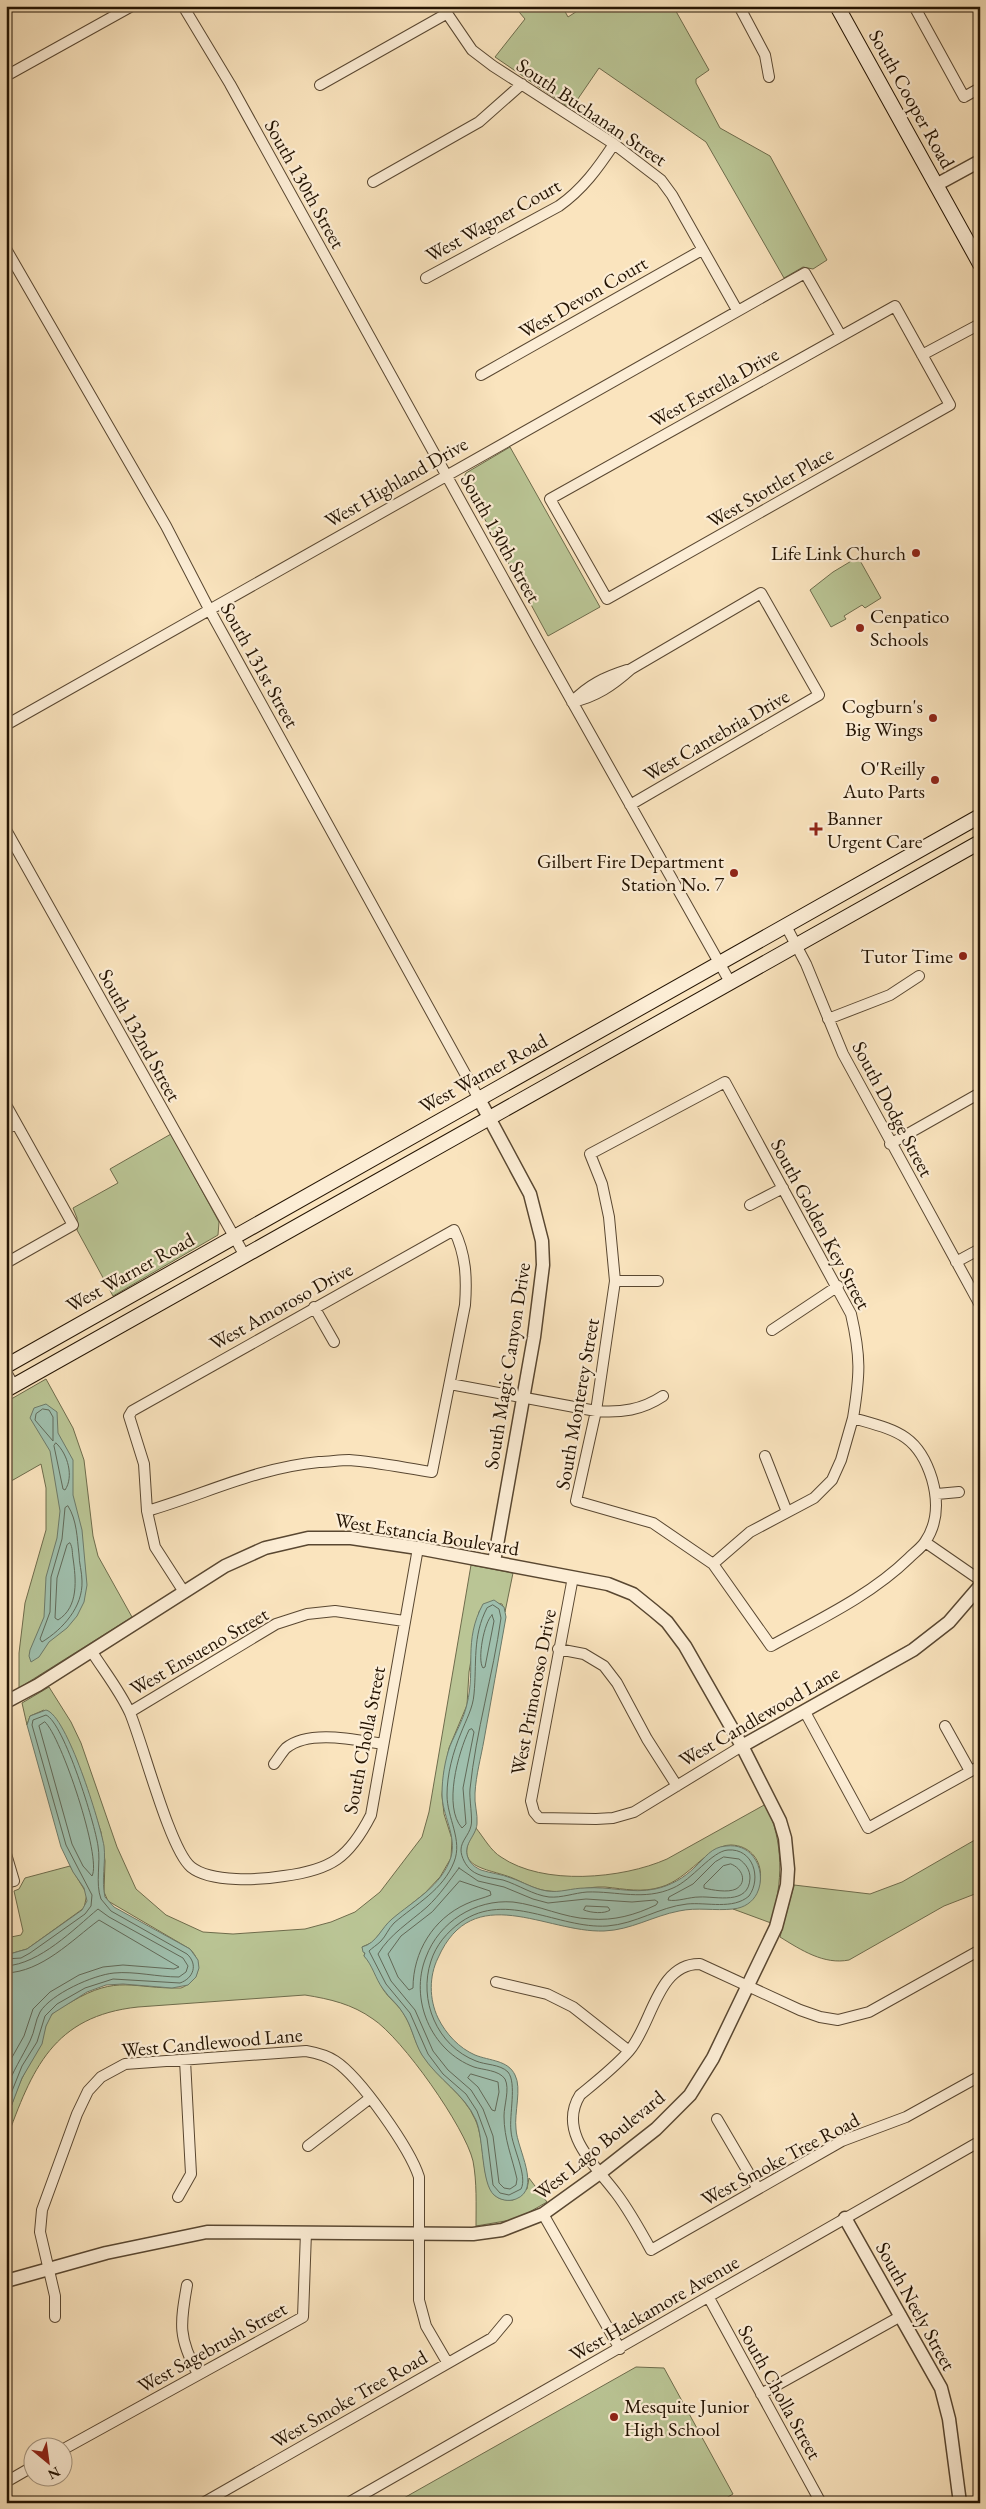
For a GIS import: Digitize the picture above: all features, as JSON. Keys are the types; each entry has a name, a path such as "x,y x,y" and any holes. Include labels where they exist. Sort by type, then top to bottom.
{"main road":[{"name":"South Cooper Road","path":"837,6 980,264"},
{"name":"West Warner Road","path":"6,1366 980,816"},
{"path":"936,841 950,859"},
{"name":"West Warner Road","path":"10,1388 980,842"}],"street":[{"path":"6,76 132,6"},
{"name":"South 130th Street","path":"183,6 230,84 572,702 730,982"},
{"path":"738,6 765,55 769,77"},
{"path":"914,6 964,97 980,88"},
{"path":"320,85 444,10"},
{"name":"South Buchanan Street","path":"444,10 472,50 614,144 661,180 672,195 737,310"},
{"path":"372,182 479,122 522,84"},
{"name":"West Wagner Court","path":"426,278 559,206 575,195 592,176 614,144"},
{"path":"936,185 980,160"},
{"name":"South 131st Street","path":"6,249 166,526 209,610 479,1098"},
{"name":"West Devon Court","path":"481,375 702,250"},
{"name":"West Highland Drive","path":"6,725 446,474 805,273 841,336"},
{"name":"West Estrella Drive","path":"607,599 550,499 895,306 922,356"},
{"path":"922,356 980,324"},
{"name":"West Stottler Place","path":"607,599 950,405 922,356"},
{"name":"West Cantebria Drive","path":"572,702 587,699 614,684 631,669 761,593 819,695 630,805"},
{"name":"South 132nd Street","path":"6,830 233,1238 245,1256"},
{"name":"South Dodge Street","path":"786,926 818,992 843,1054 890,1144 980,1305"},
{"path":"828,1020 890,995 919,976"},
{"name":"South Monterey Street","path":"725,1082 590,1154 602,1184 610,1217 615,1281 596,1411 576,1501 653,1523 713,1564 771,1646 864,1594 894,1573 925,1542"},
{"name":"South Golden Key Street","path":"725,1082 852,1314 860,1350 860,1378 853,1418"},
{"path":"890,1144 980,1093"},
{"name":"South Magic Canyon Drive","path":"479,1098 530,1194 542,1241 544,1265 542,1286 494,1562"},
{"path":"6,1105 72,1225 6,1263"},
{"path":"6,1129 16,1124"},
{"path":"750,1206 783,1188"},
{"name":"West Amoroso Drive","path":"147,1511 144,1464 129,1416 132,1411 454,1230 462,1247 467,1286 450,1384"},
{"path":"956,1262 980,1249"},
{"path":"615,1281 658,1281"},
{"path":"772,1330 838,1286"},
{"path":"314,1307 334,1342"},
{"path":"6,1372 10,1388"},
{"path":"184,1592 155,1547 147,1511 173,1504 240,1478 270,1470 310,1463 348,1460 432,1472 450,1384 596,1411 618,1413 649,1405 663,1396"},
{"path":"713,1564 750,1532 814,1498 832,1480 841,1460 853,1418 899,1431 919,1450 930,1474 936,1494 935,1521 925,1542 980,1580"},
{"path":"765,1456 787,1512"},
{"path":"936,1494 959,1492"},
{"name":"West Estancia Boulevard","path":"6,1702 92,1652 184,1592 244,1557 265,1548 308,1538 351,1538 418,1548 573,1577 608,1584 633,1594 667,1622 685,1646 742,1746"},
{"name":"South Cholla Street","path":"130,1712 179,1850 191,1867 212,1876 271,1878 310,1873 336,1862 358,1840 371,1815 418,1548"},
{"name":"West Primoroso Drive","path":"534,1812 531,1802 558,1649 573,1577"},
{"name":"West Candlewood Lane","path":"534,1812 539,1818 549,1819 613,1818 639,1810 742,1746 913,1650 949,1622 980,1586"},
{"name":"West Ensueno Street","path":"130,1712 276,1624 307,1614 335,1611 404,1621"},
{"path":"558,1649 584,1654 604,1666 617,1683 647,1739 676,1786"},
{"path":"92,1652 130,1712"},
{"path":"804,1712 868,1828 975,1769 945,1726"},
{"path":"274,1764 287,1748 307,1739 334,1737 383,1744"},
{"name":"West Lago Boulevard","path":"6,2281 116,2251 207,2232 492,2232 518,2225 543,2214 600,2173 656,2129 690,2095 713,2058 776,1927 787,1885 788,1869 785,1838 780,1821 742,1746"},
{"path":"6,1854 10,1882"},
{"path":"600,2173 576,2139 572,2116 575,2103 580,2095 629,2051 640,2036 662,1988 671,1975 684,1966 700,1964 820,2017 838,2020 853,2017 875,2008 980,1950"},
{"path":"496,1982 547,1994 573,2007 629,2051"},
{"name":"West Candlewood Lane","path":"48,2271 40,2232 42,2210 77,2114 88,2091 101,2077 125,2064 306,2051 322,2054 348,2072 402,2143 415,2166 418,2177 419,2300 422,2315 447,2362"},
{"path":"178,2197 191,2174 185,2060"},
{"name":"West Smoke Tree Road","path":"600,2173 626,2207 650,2250 842,2141 906,2117 980,2076"},
{"path":"308,2146 369,2099"},
{"path":"717,2119 758,2189"},
{"name":"West Hackamore Avenue","path":"348,2503 709,2298 845,2218 978,2145"},
{"path":"543,2214 620,2348"},
{"name":"South Neely Street","path":"845,2218 940,2388 949,2419 960,2503"},
{"name":"West Sagebrush Street","path":"72,2444 303,2317 306,2232"},
{"path":"48,2271 55,2296 55,2317"},
{"path":"187,2284 182,2334 186,2351 198,2374"},
{"name":"South Cholla Street","path":"709,2298 822,2503"},
{"path":"761,2394 901,2316"},
{"name":"West Smoke Tree Road","path":"203,2503 492,2338 507,2320"},
{"path":"6,2482 22,2473"}],"green space":[{"path":"514,6 562,6 568,17 585,6 673,6 709,70 696,79 696,83 720,128 770,156 827,260 813,269 803,267 784,278 706,142 599,68 571,109 495,57 525,19"},
{"path":"510,447 600,607 548,636 463,479 466,473"},
{"path":"858,557 881,598 865,608 862,605 844,616 846,619 831,627 810,590 833,572"},
{"path":"171,1134 219,1222 218,1235 113,1296 77,1230 77,1218 73,1208 118,1183 110,1169"},
{"path":"46,1379 73,1428 84,1460 93,1536 98,1556 132,1617 19,1688 19,1653 25,1603 46,1530 46,1488 41,1464 6,1484 6,1402"},
{"path":"471,1565 513,1573 505,1612 502,1604 491,1603 483,1606 479,1612 469,1672 467,1705 449,1748 442,1795 444,1814 452,1839 451,1858 440,1877 425,1893 389,1922 373,1942 362,1947 365,1952 364,1956 373,1967 383,1989 405,2016 424,2057 458,2094 475,2119 487,2178 493,2193 504,2200 513,2200 527,2189 529,2178 547,2202 517,2219 476,2226 476,2185 473,2161 458,2127 431,2084 400,2044 373,2019 357,2009 340,2003 305,1995 138,2007 109,2012 85,2022 66,2034 50,2050 37,2069 6,2141 8,2118 15,2095 38,2048 48,2021 54,2012 87,1993 101,1988 125,1985 181,1988 192,1981 198,1971 197,1960 190,1949 108,1901 104,1892 105,1861 101,1832 77,1761 44,1710 30,1716 27,1725 22,1703 49,1687 71,1722 81,1743 117,1847 136,1889 166,1915 203,1932 233,1934 305,1929 331,1922 355,1912 380,1892 422,1837 429,1812"},
{"path":"766,1804 776,1834 780,1863 778,1892 771,1923 733,1909 746,1903 754,1895 759,1885 760,1874 758,1863 752,1854 743,1848 731,1845 714,1850 671,1883 647,1890 598,1887 556,1892 544,1890 480,1867 468,1858 469,1841 476,1828 497,1854 518,1866 560,1876 606,1875 649,1866 667,1859"},
{"path":"980,1837 980,1892 944,1906 849,1960 831,1960 813,1955 780,1937 794,1885 870,1894 902,1882"},
{"path":"70,1866 87,1894 84,1908 27,1949 6,1955 6,1938 21,1935 23,1931 14,1891 19,1889 25,1878"},
{"name":"Mesquite Junior High School","path":"636,2367 664,2368 733,2494 718,2503 395,2503"}],"water":[{"path":"46,1404 57,1412 58,1433 73,1460 73,1495 82,1530 87,1585 84,1602 77,1616 67,1628 49,1642 39,1657 31,1662 30,1650 44,1617 46,1577 57,1538 60,1511 50,1451 30,1418 34,1408"},
{"path":"494,1600 504,1607 506,1617 476,1780 477,1824 467,1850 469,1860 473,1865 481,1870 547,1891 580,1888 646,1890 661,1888 676,1881 691,1871 716,1848 726,1846 740,1847 750,1853 757,1863 760,1874 760,1886 755,1897 746,1905 733,1909 686,1910 669,1913 633,1926 604,1931 582,1929 512,1916 491,1915 471,1921 453,1934 435,1965 431,1988 433,2003 441,2024 458,2044 475,2055 508,2066 517,2080 516,2129 528,2178 524,2194 510,2200 499,2198 490,2189 485,2171 479,2128 471,2110 428,2064 417,2045 406,2018 380,1985 364,1956 365,1953 362,1947 375,1939 392,1919 434,1885 447,1867 451,1857 451,1833 444,1810 442,1794 444,1769 450,1746 467,1704 473,1630 483,1604"},
{"path":"46,1710 54,1716 73,1749 96,1816 104,1846 103,1884 105,1897 114,1907 190,1949 198,1960 199,1968 196,1977 188,1985 172,1988 123,1984 106,1985 87,1992 52,2014 46,2026 42,2044 22,2078 6,2120 6,1955 27,1949 82,1910 87,1901 84,1888 73,1872 61,1847 27,1725 30,1716"}],"place":[{"name":"Life Link Church","path":"916,553"},
{"name":"Cenpatico Schools","path":"860,628"},
{"name":"Cogburn's Big Wings","path":"933,718"},
{"name":"O'Reilly Auto Parts","path":"935,780"},
{"name":"Banner Urgent Care","path":"816,829"},
{"name":"Gilbert Fire Department Station No. 7","path":"734,873"},
{"name":"Tutor Time","path":"963,956"},
{"name":"Mesquite Junior High School","path":"614,2417"}]}
